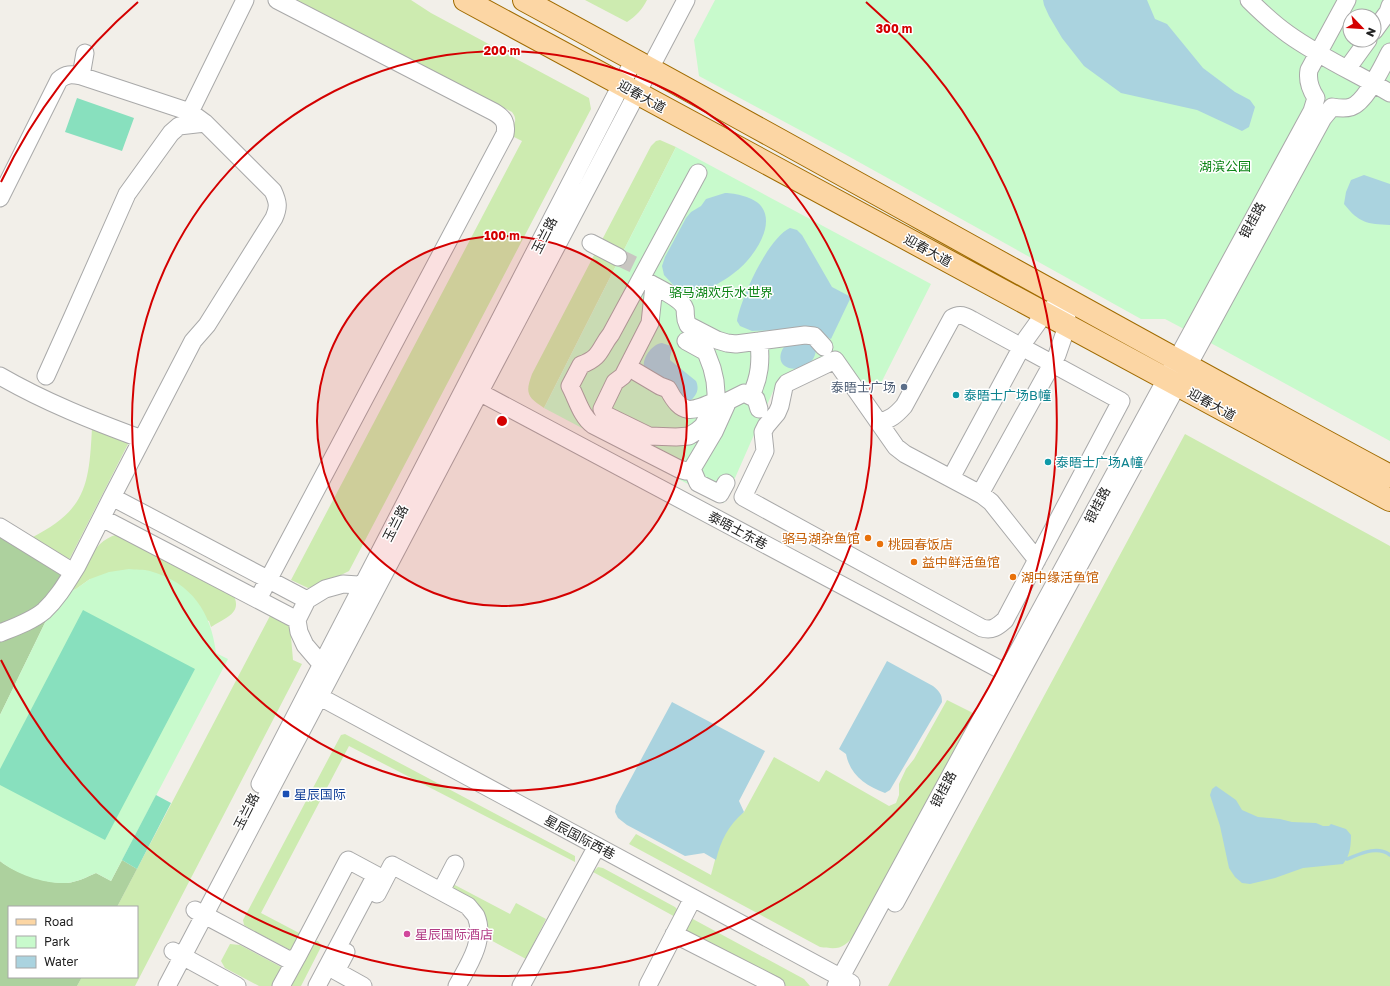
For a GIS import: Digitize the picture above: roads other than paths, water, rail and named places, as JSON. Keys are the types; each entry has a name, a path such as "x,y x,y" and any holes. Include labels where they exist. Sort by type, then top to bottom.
{"main road":[{"name":"迎春大道","path":"465,0 869,217 1067,326 1176,372 1390,476"},
{"name":"迎春大道","path":"524,0 1066,298 1176,372 1390,500"}],"street":[{"path":"190,112 245,0"},
{"path":"258,599 505,134 506,128 506,122 501,116 494,112 277,0"},
{"name":"玉兰路","path":"167,986 178,954 199,913 642,64 686,0"},
{"path":"1249,0 1288,34 1317,53 1390,93"},
{"path":"1347,0 1309,70 1308,77 1311,91 1316,98 1332,107 1340,109 1355,105 1365,97 1390,52"},
{"path":"1382,20 1388,12 1390,6"},
{"path":"1347,69 1362,48"},
{"path":"81,76 85,53"},
{"path":"0,198 59,80 65,75 73,74 190,112 205,123 273,191 278,203 278,211 207,325 193,341 77,566 58,596 43,612 0,633"},
{"name":"玉兰路","path":"370,586 480,392 629,89"},
{"name":"银桂路","path":"844,983 1176,372 1312,111 1316,98"},
{"name":"银桂路","path":"1011,676 1074,546 1323,118 1332,107"},
{"path":"55,405 47,396 44,387 46,376 127,194 171,133 179,126 205,123"},
{"path":"698,173 645,276 602,350 592,361 581,365 570,386 583,415 593,425 686,471 692,469 714,432 728,401 744,393 755,402 756,385 760,365 758,341"},
{"path":"592,243 618,257"},
{"path":"645,276 652,304 650,323 623,376 615,382 602,409 604,412 608,416 649,436 689,436 703,426 716,401 715,381 706,352 686,341"},
{"path":"645,276 677,300 685,309 685,319 688,325 698,331 727,343 736,344 810,335 814,336 824,347"},
{"path":"951,478 1026,339 1044,314 1066,298"},
{"path":"980,494 1057,355 1067,326 1066,298"},
{"path":"878,422 892,417 904,406 952,318 957,315 964,316 1121,401 1051,534 1005,620 994,629 987,630 743,497 765,451 763,432 777,413 784,387 788,382 835,360 878,422 896,447 905,454 980,494 991,502 1037,560"},
{"path":"628,367 660,386 668,389 680,406 687,409 697,410 716,401"},
{"path":"0,376 55,405 142,439"},
{"path":"16,385 26,386 37,382 46,376"},
{"name":"泰晤士东巷","path":"480,392 1011,676"},
{"path":"692,469 698,483 720,494 726,483"},
{"path":"112,497 306,600"},
{"path":"102,518 297,620"},
{"path":"0,527 68,569 74,570 77,566"},
{"path":"1051,534 1074,546"},
{"path":"326,670 306,646 299,632 297,620 306,600 325,589 343,584 370,586"},
{"name":"星辰国际西巷","path":"314,693 693,898 844,983"},
{"path":"521,986 597,846"},
{"path":"281,986 348,860 376,875 317,986"},
{"path":"441,892 455,864"},
{"path":"363,986 336,971 392,865 468,906 476,916 479,934 475,954 457,986"},
{"path":"648,985 693,898"},
{"path":"199,913 289,960 297,957"},
{"path":"674,934 776,986"},
{"path":"178,954 237,986"},
{"name":"玉兰路","path":"155,986 178,954"}],"water":[{"path":"1043,0 1147,0 1155,19 1167,24 1203,68 1235,92 1250,100 1255,107 1249,127 1242,131 1197,110 1121,93 1084,66 1062,38 1049,16"},
{"path":"1364,175 1390,184 1390,225 1369,223 1359,219 1344,204 1346,192 1351,180"},
{"path":"725,193 749,198 761,206 765,214 766,223 764,233 748,260 734,273 698,296 693,297 685,295 664,275 662,266 665,257 686,218 691,212 701,206 706,199"},
{"path":"790,228 797,230 802,235 832,287 851,297 831,339 811,329 752,331 740,326 737,321 744,298 757,270 773,244"},
{"path":"807,339 816,349 814,357 809,363 796,369 789,368 784,365 781,360 781,353 785,346 788,343"},
{"path":"662,343 671,346 672,349 670,360 696,381 698,387 697,393 689,402 644,368 648,352 658,344"},
{"path":"887,661 933,686 940,693 942,702 890,790 885,793 871,787 860,779 851,768 846,754 839,749"},
{"path":"672,702 765,751 739,801 744,812 729,828 720,846 716,860 704,853 685,856 627,825 618,818 615,812 616,806"},
{"path":"1216,786 1236,800 1242,810 1258,817 1280,819 1292,822 1316,823 1323,826 1329,826 1331,824 1346,829 1351,835 1350,850 1347,858 1343,864 1303,868 1275,878 1250,884 1242,883 1235,877 1229,868 1220,826 1210,795 1212,789"}],"waterway":[{"path":"1347,859 1368,851 1380,851 1390,855"}],"tunnel":[{"path":"618,257 639,267"}],"place":[{"name":"泰晤士广场","path":"904,387"},
{"name":"泰晤士广场B幢","path":"956,395"},
{"name":"泰晤士广场A幢","path":"1048,462"},
{"name":"骆马湖杂鱼馆","path":"868,538"},
{"name":"桃园春饭店","path":"880,544"},
{"name":"益中鲜活鱼馆","path":"914,562"},
{"name":"湖中缘活鱼馆","path":"1013,577"},
{"name":"星辰国际","path":"286,794"},
{"name":"星辰国际酒店","path":"407,934"}],"park label":[{"name":"湖滨公园","path":"1225,166"},
{"name":"骆马湖欢乐水世界","path":"721,292"}]}
